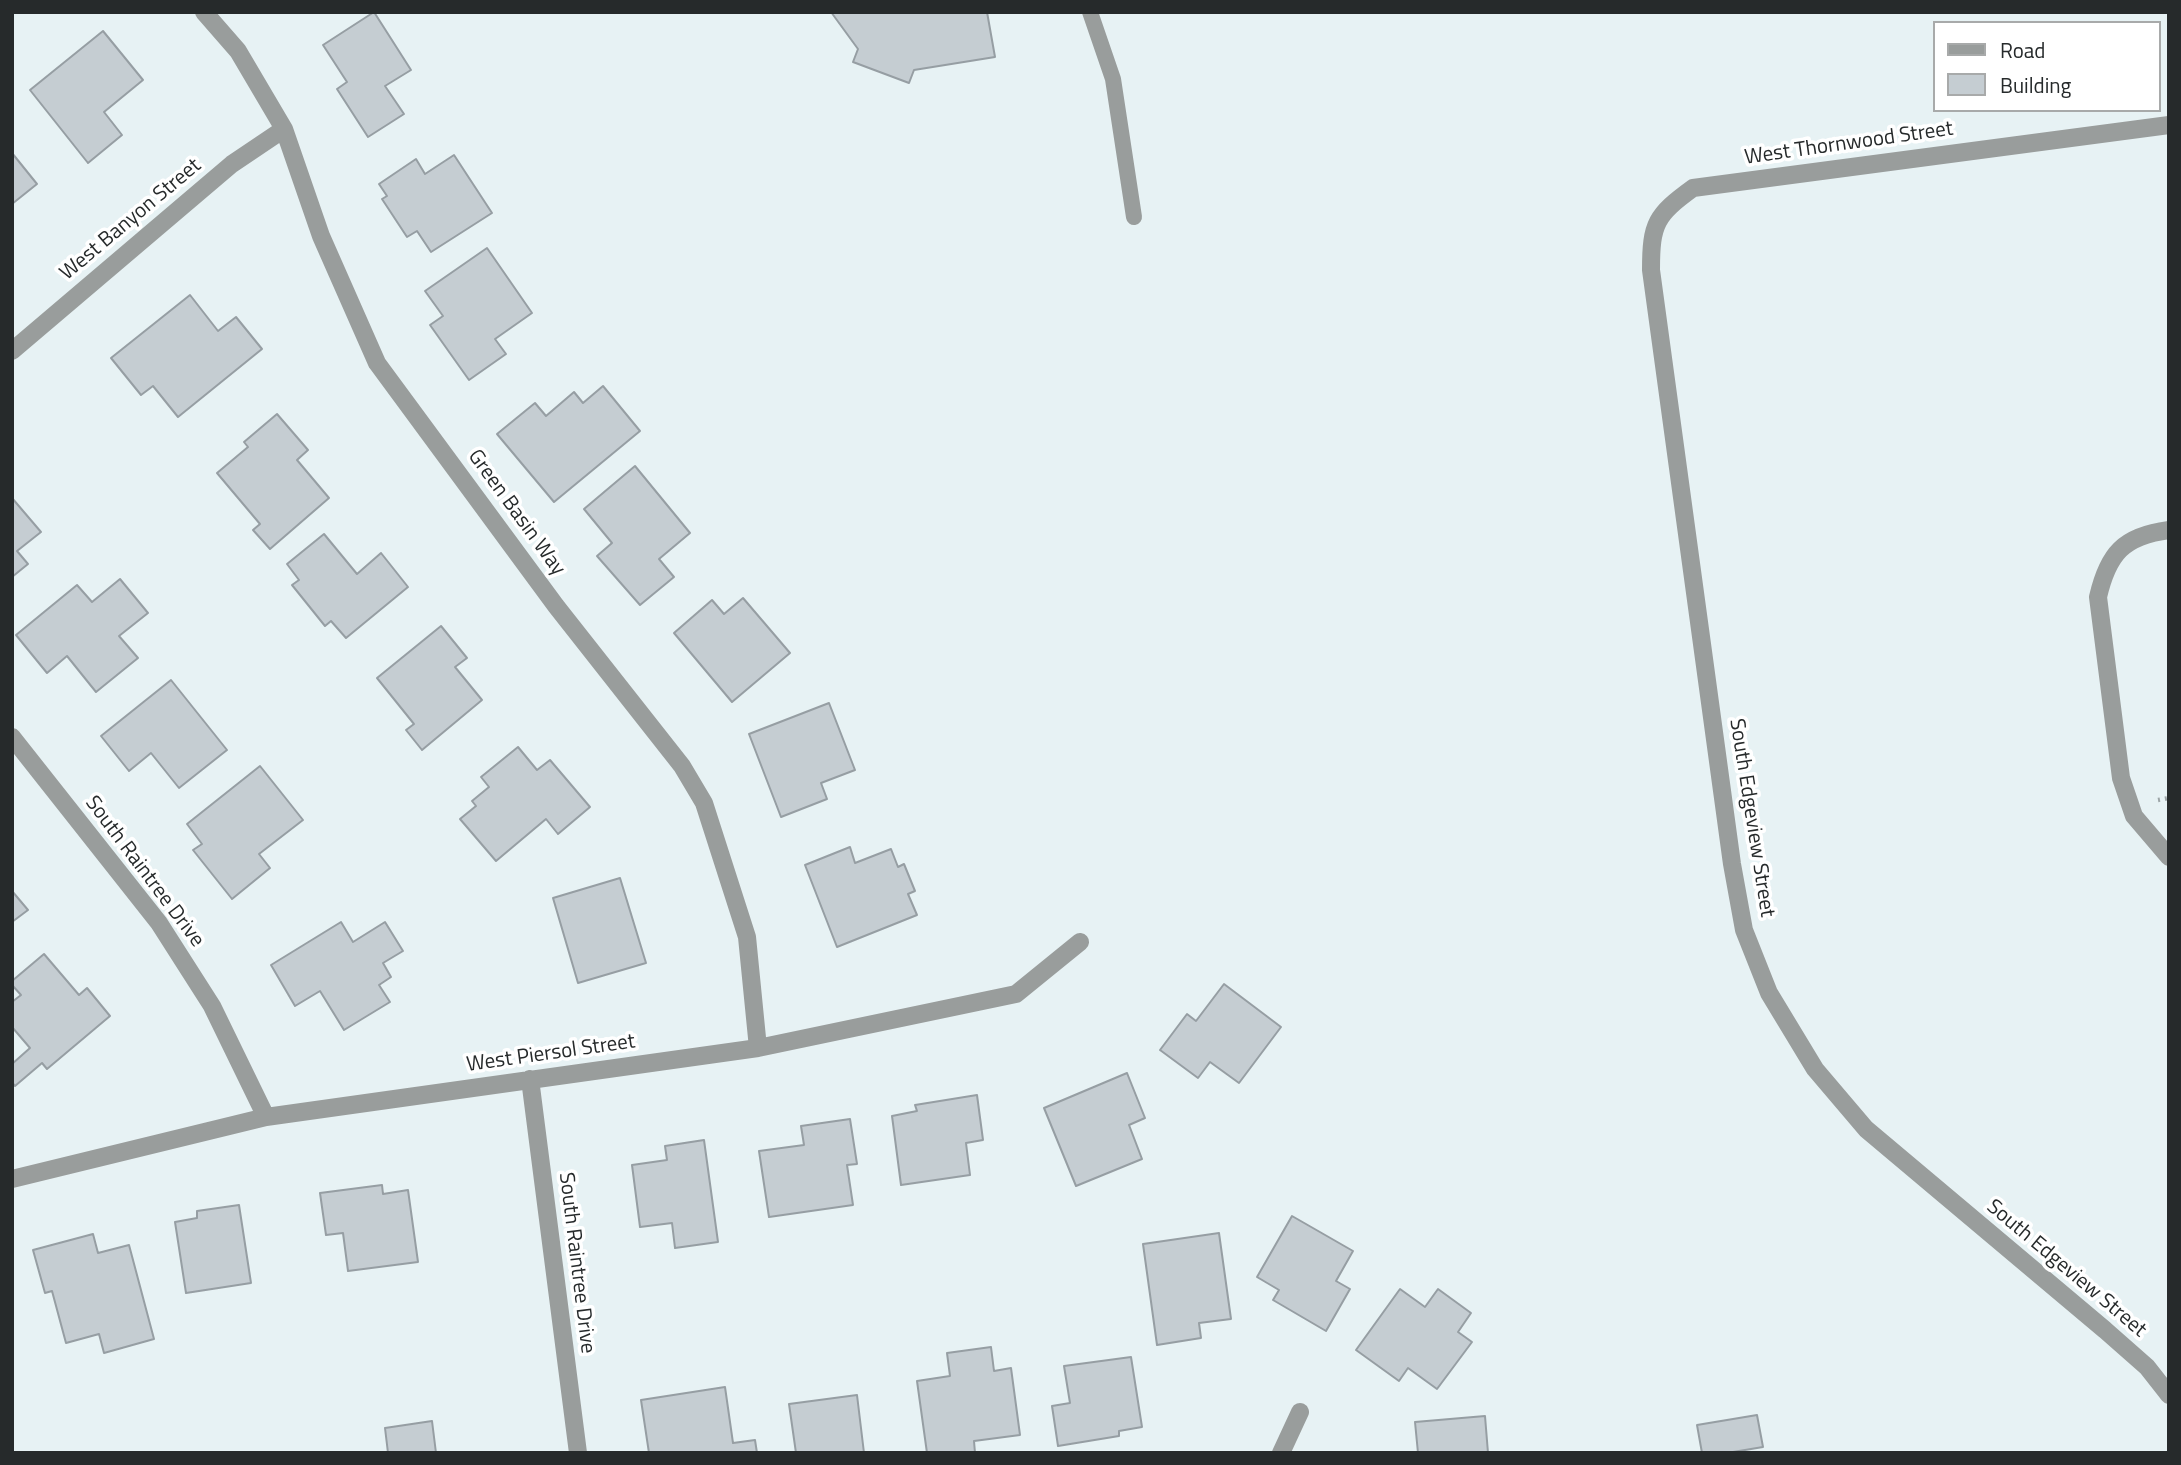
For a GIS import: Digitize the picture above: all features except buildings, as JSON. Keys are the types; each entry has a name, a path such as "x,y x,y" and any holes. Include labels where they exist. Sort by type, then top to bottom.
{"street":[{"name":"Green Basin Way","path":"204,12 238,51 284,129 321,236 377,363 556,606 682,766 704,803 747,937 758,1048"},
{"name":"West Thornwood Street","path":"1666,208 1693,188 2169,125"},
{"name":"West Banyon Street","path":"12,351 232,164 284,129"},
{"name":"South Edgeview Street","path":"1666,208 1651,237 1651,270 1732,864 1744,930 1769,993 1815,1069 1866,1129 2105,1330 2147,1367 2169,1395"},
{"path":"2169,530 2136,538 2116,552 2104,570 2098,597 2122,778 2134,816 2169,857"},
{"name":"South Raintree Drive","path":"12,737 159,923 212,1006 266,1116"},
{"name":"West Piersol Street","path":"12,1179 266,1116 758,1048 1016,994 1080,942"},
{"name":"South Raintree Drive","path":"530,1079 578,1453"},
{"path":"1281,1453 1300,1412"}],"lane":[{"path":"1090,12 1113,79 1134,217"}]}
